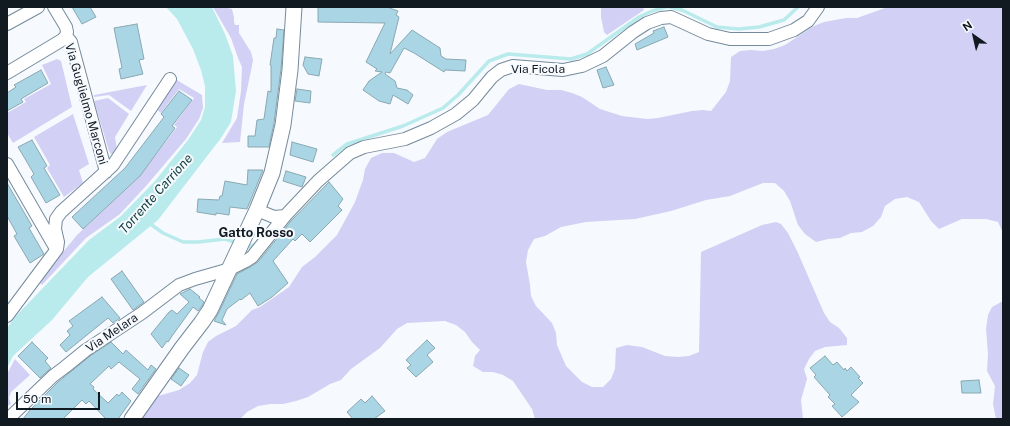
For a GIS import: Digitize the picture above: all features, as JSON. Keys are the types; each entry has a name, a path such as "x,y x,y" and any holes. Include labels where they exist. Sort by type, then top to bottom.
{"main road":[{"path":"132,419 210,310 257,210 272,173 283,125 290,70 294,7"}],"street":[{"path":"7,24 38,7"},
{"name":"Via Guglielmo Marconi","path":"7,72 62,40 66,36 66,27 54,7"},
{"name":"Via Ficola","path":"230,269 252,257 285,216 318,181 350,153 364,148 405,139 431,128 456,114 473,100 492,77 501,70 512,66 564,70 582,66 603,56 647,23 661,18 672,17 708,34 730,39 769,39 794,30 808,21 818,7"},
{"name":"Via Guglielmo Marconi","path":"66,36 71,42 106,172"},
{"name":"Via Guglielmo Marconi","path":"57,250 58,242 54,229 56,219 61,212 113,165 170,79"},
{"path":"7,164 57,250 7,316"},
{"path":"257,210 274,217 285,216"},
{"name":"Via Melara","path":"8,419 65,366 86,350 142,313 179,285 230,269"}],"shaded area":[{"path":"213,7 232,9 235,25 239,25 239,33 251,52 253,60 244,104 240,142 222,143 237,118 241,91 242,67 231,38"},
{"path":"601,7 643,7 644,10 607,35 604,32"},
{"path":"886,7 1003,7 1003,233 998,222 986,219 962,219 939,229 931,221 919,202 907,197 895,199 885,206 881,217 873,226 862,232 851,233 840,238 816,242 805,234 798,225 790,201 784,191 775,183 763,183 730,196 706,200 671,211 635,219 586,222 561,227 545,236 534,239 528,250 526,262 531,296 536,306 552,323 556,333 557,345 566,366 582,382 592,387 603,387 611,379 615,369 616,348 627,345 642,347 665,356 678,357 689,356 699,352 701,252 762,225 776,222 781,224 788,233 798,253 824,313 830,322 839,328 847,338 847,345 825,347 815,351 809,359 804,369 807,379 801,400 803,419 535,419 532,409 513,381 503,375 493,372 483,372 473,366 475,356 480,350 465,332 456,325 445,321 407,323 397,329 380,348 351,369 341,380 330,384 308,397 296,401 283,404 258,406 247,412 240,419 139,419 158,396 179,390 190,383 197,375 203,352 208,342 216,336 236,326 252,310 260,307 289,287 302,267 315,257 337,235 355,202 363,180 365,169 371,158 382,153 394,153 414,162 425,158 437,139 447,132 488,115 509,89 519,84 547,90 561,90 572,93 582,97 600,109 622,116 647,119 692,111 711,111 726,92 730,81 731,57 740,51 763,51 774,49 785,45 814,26 824,22 846,18 857,18"},
{"path":"57,59 61,61 72,107 13,143 7,133 7,113 26,102 24,99 51,84 42,65"},
{"path":"175,79 202,95 203,108 199,119 186,139 120,214 86,238 42,285 40,283 77,235 139,177 177,127 174,125 194,98 179,89 161,113 156,109"},
{"path":"147,85 131,111 109,95 94,97 94,95"},
{"path":"108,98 129,114 115,137 117,150 114,154 111,154 109,151 94,101"},
{"path":"73,114 89,164 79,170 83,183 64,197 47,168 50,165 34,137"},
{"path":"1003,301 1003,419 996,419 993,404 995,386 987,371 988,354 986,329 988,315 992,307"},
{"path":"15,359 30,375 11,392 9,398 11,404 7,406 7,374"}],"water":[{"name":"Torrente Carrione","path":"166,7 212,7 225,34 233,56 236,91 231,122 221,138 158,220 88,277 52,320 13,356 7,368 7,328 16,316 89,240 121,216 155,181 188,140 201,120 205,107 205,86 201,70 193,49 177,19"}],"building":[{"path":"72,7 90,7 96,17 82,24"},
{"path":"318,7 387,7 398,11 396,15 399,17 390,54 412,30 440,48 441,56 446,59 466,60 465,71 445,70 444,72 404,48 390,73 386,72 385,74 395,81 397,88 407,90 413,95 408,104 393,95 390,104 379,101 363,90 369,81 382,72 375,71 377,69 366,62 385,23 318,22"},
{"path":"137,24 144,59 139,60 143,74 121,79 119,69 122,68 114,28"},
{"path":"664,27 668,37 637,50 635,44 654,33 653,31"},
{"path":"277,29 284,30 281,69 274,123 269,147 248,147 248,136 255,136 257,120 264,119 268,91 271,92 270,65 274,38 276,38"},
{"path":"305,57 322,59 319,76 308,74 303,65"},
{"path":"606,67 614,85 603,88 597,70"},
{"path":"41,70 48,83 21,99 23,102 7,111 7,93 16,87 14,85"},
{"path":"297,89 311,91 310,103 295,101"},
{"path":"179,91 192,100 172,126 175,128 140,176 83,229 72,217 125,168 164,117 161,114"},
{"path":"32,140 47,166 44,168 60,195 46,203 31,177 34,174 18,147"},
{"path":"292,142 317,149 313,162 290,155"},
{"path":"248,170 263,170 247,209 230,207 229,215 216,213 216,215 197,212 198,199 219,200 220,196 222,196 225,181 247,185"},
{"path":"286,171 306,177 302,187 283,181"},
{"path":"329,182 343,199 338,206 342,210 310,242 302,234 295,241 293,239 273,261 288,283 272,297 258,306 250,293 241,300 240,299 227,309 222,320 226,325 214,321 237,274 258,262 291,221"},
{"path":"7,183 32,226 29,228 44,254 30,263 14,236 17,234 7,216"},
{"path":"122,271 144,302 133,310 111,279"},
{"path":"190,289 204,302 198,311 193,307 162,348 151,334 169,312 172,310 177,314 189,302 180,294"},
{"path":"102,297 120,318 113,323 108,318 66,352 60,345 70,335 67,331 73,326 69,321"},
{"path":"427,340 435,348 427,355 433,362 416,377 407,368 411,365 406,360"},
{"path":"32,342 48,358 45,361 51,368 40,378 18,356"},
{"path":"111,342 123,354 126,350 148,370 151,365 156,369 138,394 132,389 140,379 119,362 111,369 109,366 90,384 94,387 93,389 108,403 117,394 119,396 122,392 131,401 118,419 106,419 89,401 86,404 82,400 63,419 23,419 58,382 90,356"},
{"path":"825,356 833,365 837,362 844,370 845,368 847,371 851,367 863,383 851,395 859,402 842,417 832,406 835,404 828,397 830,395 814,377 816,375 810,368"},
{"path":"179,368 189,375 181,386 171,379"},
{"path":"979,380 981,393 962,393 961,381"},
{"path":"372,396 385,411 374,419 353,419 347,412 361,399 365,403"}],"waterway":[{"path":"333,155 347,144 403,126 443,108 458,95 489,61 508,54 571,59 587,54 639,17 666,7"},
{"path":"669,7 682,10 717,27 739,29 759,27 784,20 798,7"},
{"name":"Torrente Carrione","path":"149,223 163,233 183,242 225,239 234,242"},
{"path":"246,248 253,245"}],"district":[{"name":"Gatto Rosso","path":"256,233"}]}
